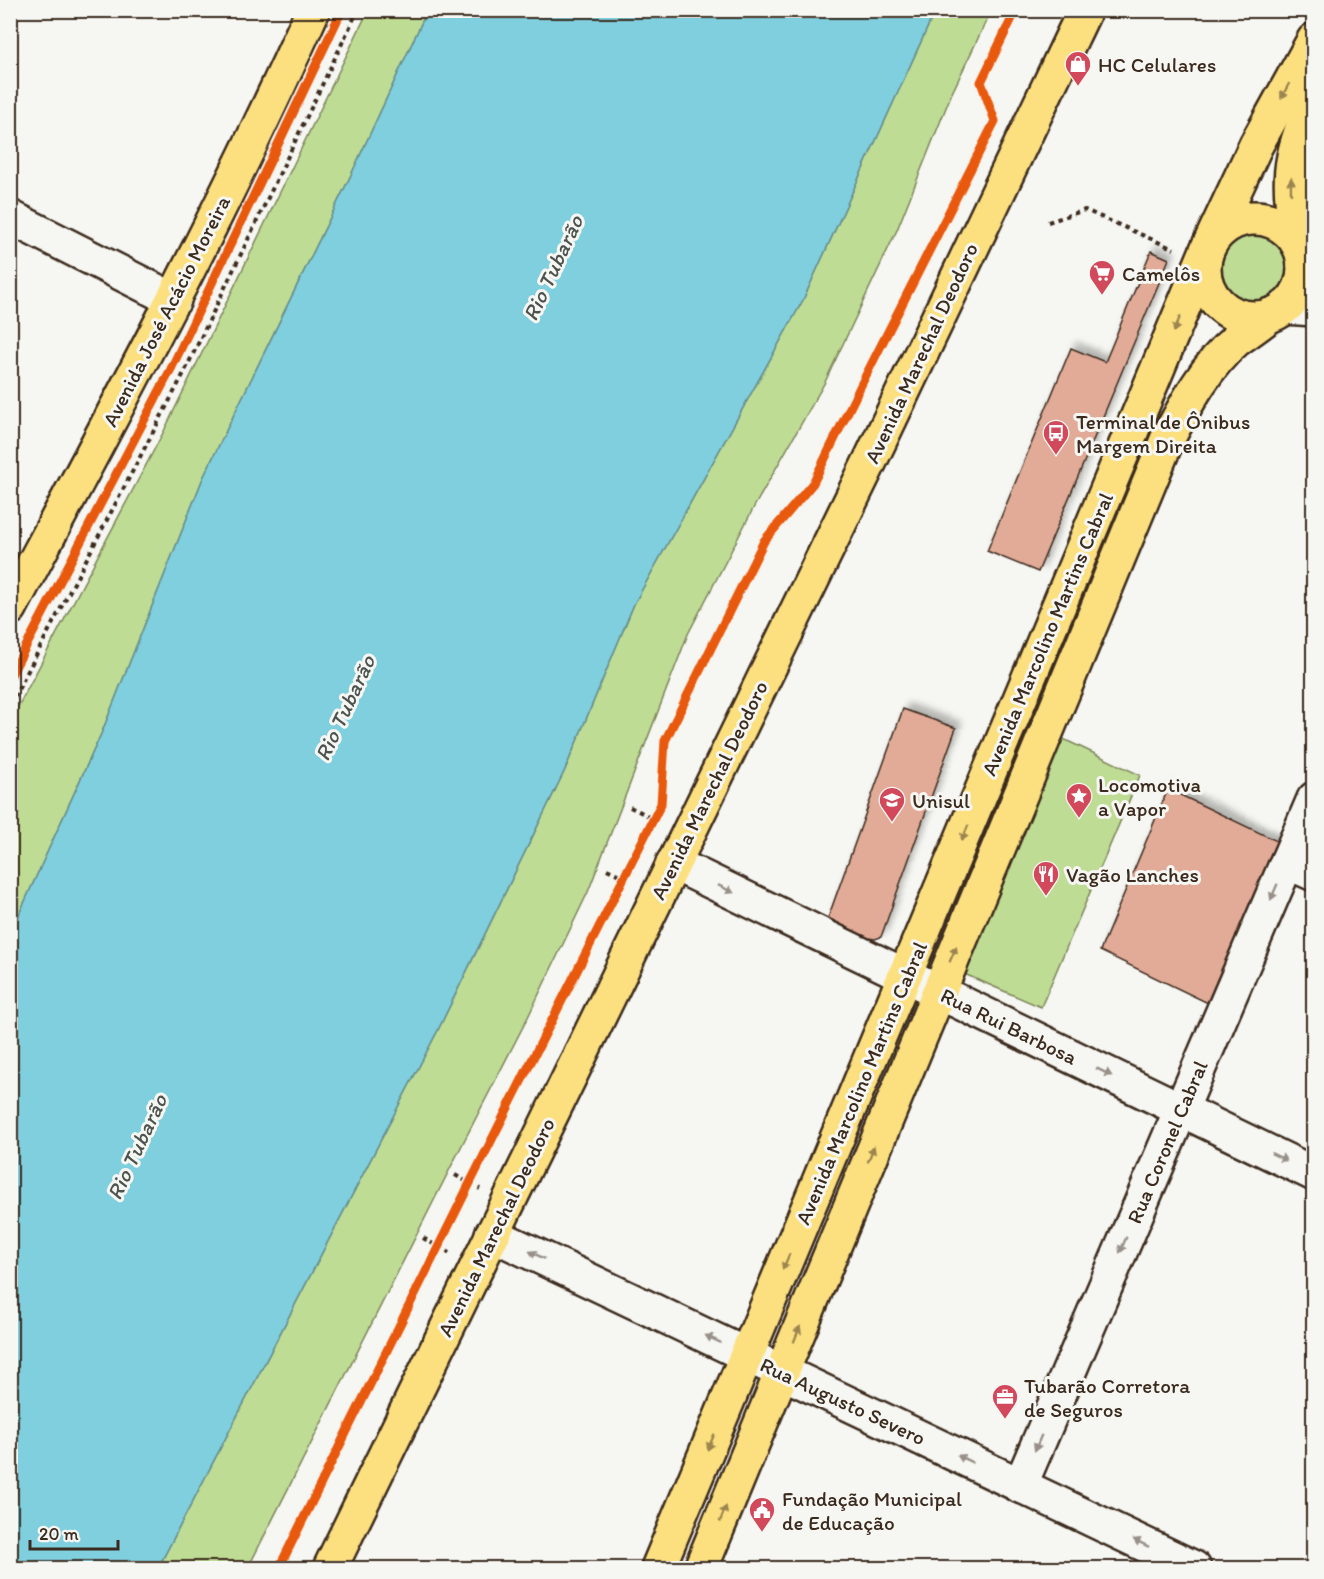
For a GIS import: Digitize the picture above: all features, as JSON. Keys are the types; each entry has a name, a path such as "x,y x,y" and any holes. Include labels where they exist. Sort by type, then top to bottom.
{"main road":[{"name":"Avenida José Acácio Moreira","path":"10,608 174,300 284,76 313,10"},
{"name":"Avenida Marechal Deodoro","path":"330,1569 871,459 1085,10"},
{"name":"Avenida Marcolino Martins Cabral","path":"658,1569 1205,256 1256,145 1314,40"},
{"path":"1305,262 1288,231 1275,222 1259,218 1243,219 1228,225 1215,236 1205,256 1203,266 1205,282 1212,297 1224,309 1238,316 1254,318 1290,311 1302,281 1305,262 1290,195 1292,160 1300,129 1314,101"},
{"name":"Avenida Marcolino Martins Cabral","path":"700,1569 1167,440 1190,397 1212,365 1235,341 1290,311"}],"street":[{"path":"10,217 174,300"},
{"name":"Rua Coronel Cabral","path":"1020,1486 1181,1109 1300,868 1314,799"},
{"name":"Rua Rui Barbosa","path":"673,863 1314,1174"},
{"name":"Rua Augusto Severo","path":"492,1234 1194,1569"}],"path":[{"path":"10,705 183,375 358,10"},
{"path":"1048,222 1085,210 1205,256"},
{"path":"649,828 657,811"},
{"path":"620,888 630,868"},
{"path":"464,1193 475,1172"},
{"path":"433,1257 443,1236"}],"green space":[{"path":"368,11 427,11 351,175 203,478 102,732 11,932 11,720 164,431"},
{"path":"935,11 991,11 951,95 897,230 825,382 754,507 688,634 588,892 528,1017 248,1568 158,1568 438,1030 564,772 634,604 803,300"},
{"path":"1254,227 1269,230 1282,239 1291,252 1294,267 1291,282 1282,295 1269,304 1254,307 1239,304 1226,295 1217,282 1214,267 1217,252 1226,239 1239,230"},
{"path":"1059,737 1140,775 1041,1007 962,973"}],"water":[{"name":"Rio Tubarão","path":"427,11 935,11 803,300 634,604 564,772 438,1030 158,1568 11,1568 11,932 102,732 203,478 351,175"}],"building":[{"name":"Terminal de Ônibus Margem Direita","path":"1151,251 1169,259 1038,572 987,551 1071,348 1105,362"},
{"name":"Unisul","path":"903,709 956,728 881,937 875,939 868,938 828,918"},
{"path":"1168,789 1279,842 1210,1004 1100,951"}],"cycle path":[{"path":"10,677 171,369 342,10"},
{"path":"279,1568 661,804 665,741 764,541 813,483 995,121 981,82 1016,10"}],"place":[{"name":"HC Celulares","path":"1078,87"},
{"name":"Camelôs","path":"1102,296"},
{"name":"Terminal de Ônibus Margem Direita","path":"1056,456"},
{"name":"Locomotiva a Vapor","path":"1079,819"},
{"name":"Unisul","path":"892,823"},
{"name":"Vagão Lanches","path":"1046,897"},
{"name":"Tubarão Corretora de Seguros","path":"1005,1420"},
{"name":"Fundação Municipal de Educação","path":"762,1533"}]}
